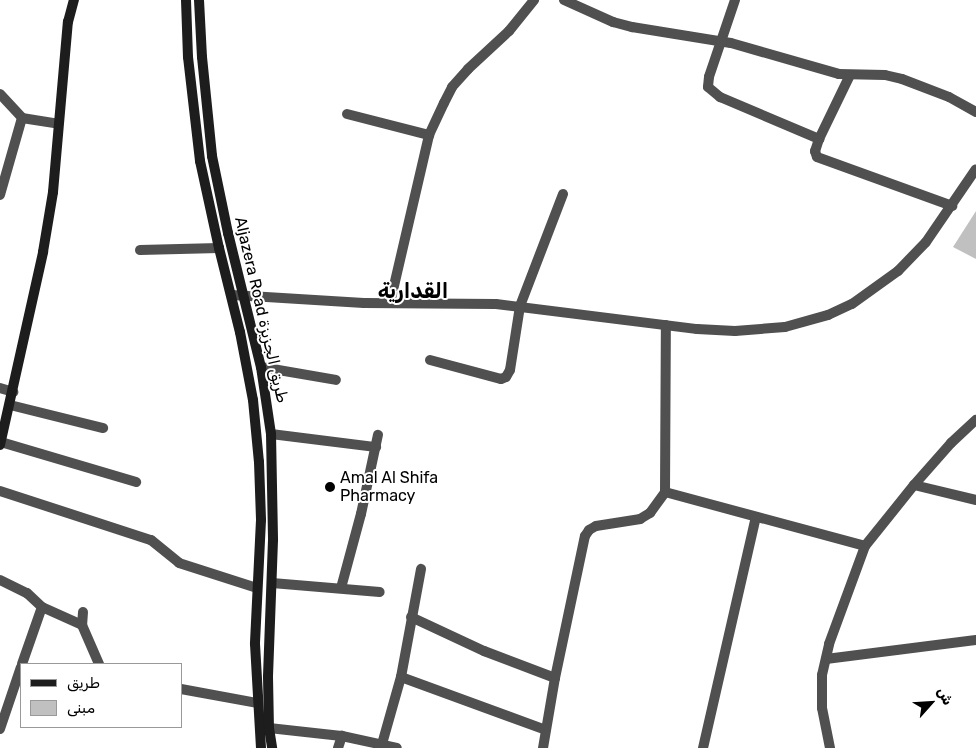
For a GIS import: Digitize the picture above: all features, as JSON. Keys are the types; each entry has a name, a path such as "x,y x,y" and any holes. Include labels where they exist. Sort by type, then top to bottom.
{"main road":[{"path":"0,443 43,252 53,192 68,22 74,0"},
{"name":"Aljazera Road طريق الجزيزة","path":"186,0 188,57 200,161 219,248 232,295 253,400 259,462 261,520 255,644 261,748"},
{"name":"Aljazera Road طريق الجزيزة","path":"199,0 202,57 212,156 228,233 261,367 271,434 273,511 269,728 272,748"}],"street":[{"path":"390,303 429,135 452,87 468,69 509,31 534,0"},
{"path":"564,0 613,22 721,42 839,74 885,75 902,79 949,97 976,112"},
{"path":"734,0 709,77 708,87 720,97 819,139"},
{"path":"850,75 819,139 815,151 817,157 952,206"},
{"path":"0,94 22,118 58,124"},
{"path":"347,114 429,135"},
{"path":"0,195 22,118"},
{"path":"232,295 390,303 464,302 520,306 706,330 765,330 828,315 870,293 911,260 952,206 976,169"},
{"path":"430,360 500,379 506,377 510,370 520,306 563,194"},
{"path":"140,250 219,248"},
{"path":"543,748 554,678 585,536 589,530 596,526 640,519 650,513 665,492 666,325"},
{"path":"261,367 336,380"},
{"path":"0,388 13,392"},
{"path":"10,405 103,428"},
{"path":"830,748 822,708 822,675 842,606 866,546 914,485 951,443 976,420"},
{"path":"271,434 376,447"},
{"path":"342,588 378,435"},
{"path":"0,443 136,482"},
{"path":"914,485 976,500"},
{"path":"0,491 151,540 179,563 257,588"},
{"path":"665,492 866,546"},
{"path":"703,748 756,518"},
{"path":"382,744 401,678 421,569"},
{"path":"0,580 27,594 42,607 82,625"},
{"path":"272,583 380,592"},
{"path":"23,663 42,607"},
{"path":"83,612 82,625 99,663"},
{"path":"411,617 484,650 554,678"},
{"path":"826,659 976,640"},
{"path":"0,729 20,672"},
{"path":"401,678 546,730"},
{"path":"182,689 257,703"},
{"path":"269,728 342,736 397,748"},
{"path":"338,748 342,736"}],"building":[{"path":"976,211 976,259 953,247"}],"place":[{"name":"Amal Al Shifa Pharmacy","path":"330,487"}],"district":[{"name":"القدارية","path":"413,291"}]}
